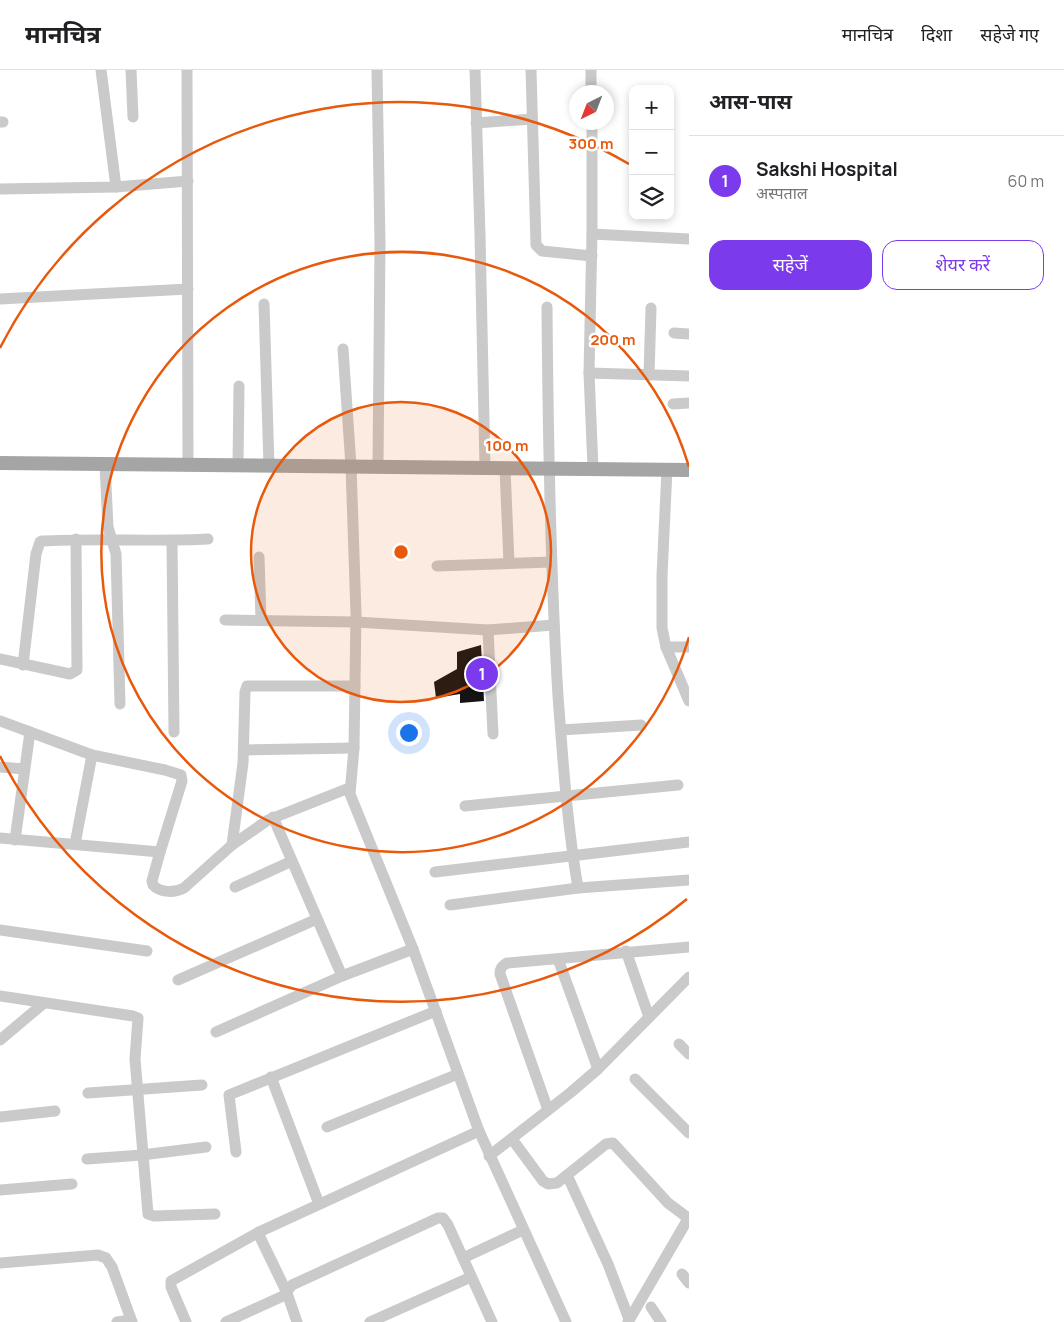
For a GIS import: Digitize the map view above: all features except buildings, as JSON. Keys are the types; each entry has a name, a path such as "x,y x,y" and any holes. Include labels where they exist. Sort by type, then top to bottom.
{"main road":[{"path":"1,465 378,466 689,470"}],"street":[{"path":"101,70 116,187"},
{"path":"131,70 133,117"},
{"path":"187,70 188,466"},
{"path":"377,70 380,242 378,466"},
{"path":"475,70 485,467"},
{"path":"531,70 536,245 542,251 592,256"},
{"path":"591,70 591,85"},
{"path":"476,123 532,119"},
{"path":"592,130 592,256 589,373 593,468"},
{"path":"0,189 116,187 188,181"},
{"path":"592,234 689,240"},
{"path":"0,299 188,289"},
{"path":"264,304 269,466"},
{"path":"547,307 548,469 554,625 565,795 578,888"},
{"path":"649,375 651,308"},
{"path":"674,333 689,334"},
{"path":"343,349 351,466 356,622 354,748 349,788 352,802 413,948 478,1131 566,1322"},
{"path":"589,373 689,376"},
{"path":"238,466 239,386"},
{"path":"673,404 689,403"},
{"path":"105,465 108,526 116,554 120,704"},
{"path":"505,468 508,563"},
{"path":"667,469 662,576 662,628 666,647 689,701"},
{"path":"23,664 36,554 40,542 111,538 208,539"},
{"path":"0,659 70,674 77,670 76,539"},
{"path":"172,540 174,732"},
{"path":"260,558 261,620"},
{"path":"437,566 551,562"},
{"path":"226,620 356,622 488,630 554,625"},
{"path":"488,630 493,734"},
{"path":"666,647 689,647"},
{"path":"232,845 244,750 245,692 247,686 354,686"},
{"path":"0,721 92,755 181,775 182,780 152,881 153,885 160,890 175,892 184,888 232,845 273,817 349,788"},
{"path":"561,730 641,725"},
{"path":"15,840 30,732"},
{"path":"244,750 354,748"},
{"path":"75,844 92,755"},
{"path":"0,766 24,769"},
{"path":"465,806 678,785"},
{"path":"273,817 342,976"},
{"path":"0,838 160,852"},
{"path":"435,872 689,842"},
{"path":"236,887 292,861"},
{"path":"450,905 578,888 689,880"},
{"path":"178,980 317,919"},
{"path":"0,930 147,951"},
{"path":"548,1110 500,970 502,966 507,963 626,951 689,947"},
{"path":"216,1032 342,976 413,948"},
{"path":"626,951 649,1017"},
{"path":"558,959 598,1069"},
{"path":"489,1156 598,1069 689,977"},
{"path":"0,996 138,1018 135,1059 148,1214 154,1216 215,1214"},
{"path":"0,1040 44,1003"},
{"path":"236,1152 229,1095 436,1011"},
{"path":"678,1044 689,1054"},
{"path":"328,1127 458,1074"},
{"path":"271,1077 320,1204"},
{"path":"635,1079 689,1133"},
{"path":"88,1093 202,1085"},
{"path":"0,1117 55,1111"},
{"path":"186,1322 171,1287 171,1281 259,1232 478,1131"},
{"path":"512,1138 548,1184 558,1183 606,1144 613,1143 617,1145 668,1203 689,1217 629,1321"},
{"path":"87,1159 142,1155 206,1147"},
{"path":"567,1176 608,1264 629,1321"},
{"path":"0,1190 72,1184"},
{"path":"226,1322 283,1296 292,1285 438,1218 443,1218 446,1221 492,1322"},
{"path":"463,1258 523,1230"},
{"path":"259,1232 259,1236 286,1293 297,1322"},
{"path":"0,1263 98,1255 106,1258 112,1268 132,1321 117,1322"},
{"path":"370,1322 471,1277"},
{"path":"651,1307 661,1322"}],"place":[{"name":"Sakshi Hospital","path":"482,674"}]}
